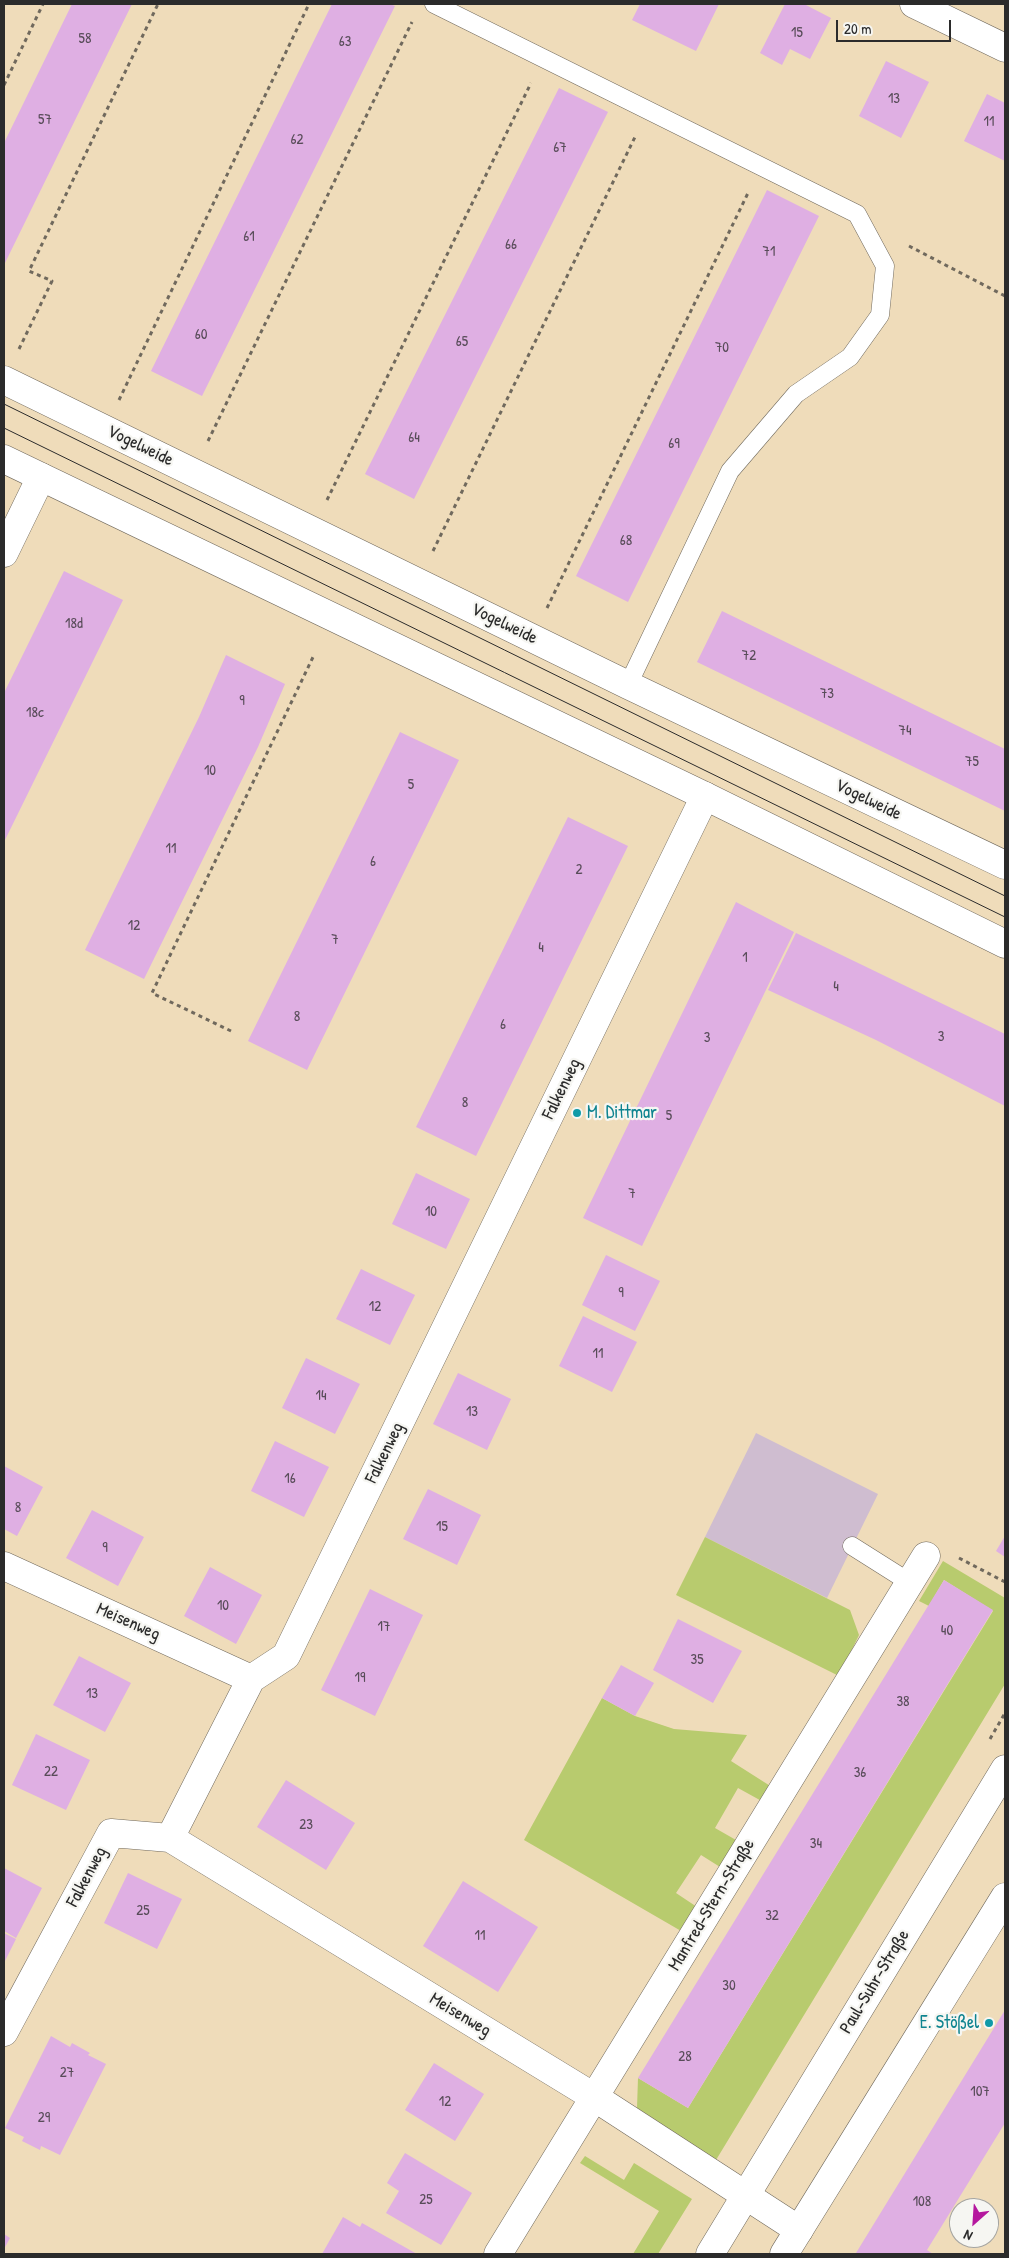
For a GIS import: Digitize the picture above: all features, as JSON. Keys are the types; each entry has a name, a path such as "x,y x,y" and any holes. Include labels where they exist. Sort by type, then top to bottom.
{"street":[{"path":"914,4 1005,48"},
{"name":"Vogelweide","path":"4,380 628,685 1005,865"},
{"path":"4,459 705,796 1005,944"},
{"path":"4,553 41,477"},
{"name":"Falkenweg","path":"251,1678 286,1656 705,796"},
{"name":"Manfred-Stern-Straße","path":"498,2254 926,1556"},
{"name":"Meisenweg","path":"4,1566 251,1678"},
{"path":"170,1838 251,1678"},
{"name":"Paul-Suhr-Straße","path":"710,2254 747,2196 1005,1768"},
{"name":"Falkenweg","path":"4,2032 111,1833 170,1838"},
{"name":"Meisenweg","path":"170,1838 594,2097 747,2196"},
{"path":"784,2254 1005,1897"},
{"path":"747,2196 800,2230"}],"lane":[{"path":"434,4 649,109 857,214 885,266 880,315 850,357 796,394 730,472 628,685"},
{"path":"852,1546 910,1582"}],"path":[{"path":"4,85 43,4"},
{"path":"17,353 52,281 29,270 158,4"},
{"path":"117,403 309,4"},
{"path":"206,446 413,21"},
{"path":"325,504 543,58"},
{"path":"431,555 649,109"},
{"path":"546,610 762,166"},
{"path":"904,243 1005,296"},
{"path":"231,1031 152,992 314,655"},
{"path":"926,1556 932,1544 1005,1582"}],"shaded area":[{"path":"756,1433 878,1494 827,1598 705,1537"}],"green space":[{"path":"705,1537 850,1610 859,1635 839,1676 676,1595"},
{"path":"943,1561 1005,1598 1005,1684 716,2160 637,2108 638,2078 688,2108 993,1611 944,1580 929,1606 919,1601"},
{"path":"602,1698 635,1716 674,1729 747,1735 731,1761 775,1789 767,1804 738,1788 715,1828 743,1844 728,1872 701,1855 676,1893 703,1911 688,1935 524,1840"},
{"path":"585,2156 624,2180 634,2163 692,2199 658,2254 633,2254 659,2211 580,2163"}],"building":[{"path":"72,4 132,4 4,265 4,143"},
{"path":"332,4 390,4 395,6 202,396 151,371"},
{"path":"640,4 719,4 696,51 632,20"},
{"path":"785,4 804,4 831,18 810,59 790,49 782,65 760,53"},
{"path":"886,61 929,82 901,138 859,116"},
{"path":"559,88 608,112 414,499 365,474"},
{"path":"987,94 1005,103 1005,161 964,141"},
{"path":"767,190 819,216 628,602 576,576"},
{"path":"64,571 123,600 4,842 4,693"},
{"path":"722,611 1005,749 1005,811 697,662"},
{"path":"226,655 285,684 258,747 144,979 85,950 199,717"},
{"path":"400,732 459,760 307,1070 248,1041"},
{"path":"568,817 628,846 476,1156 416,1127"},
{"path":"736,902 794,932 642,1246 583,1218"},
{"path":"796,933 1005,1034 1005,1106 876,1040 768,990"},
{"path":"416,1173 470,1199 446,1249 392,1224"},
{"path":"606,1255 660,1281 635,1331 582,1305"},
{"path":"361,1269 415,1295 390,1345 336,1319"},
{"path":"583,1316 637,1342 612,1392 559,1366"},
{"path":"306,1358 360,1384 335,1434 282,1408"},
{"path":"458,1373 511,1399 487,1450 433,1424"},
{"path":"275,1441 329,1467 304,1517 251,1491"},
{"path":"4,1466 43,1487 17,1536 4,1529"},
{"path":"428,1489 481,1515 457,1565 403,1539"},
{"path":"92,1510 144,1537 118,1586 66,1558"},
{"path":"1005,1536 1005,1557 996,1551"},
{"path":"210,1567 262,1595 236,1644 184,1616"},
{"path":"944,1580 993,1610 688,2108 638,2078"},
{"path":"370,1589 423,1615 375,1716 321,1690"},
{"path":"678,1619 742,1651 713,1703 653,1670"},
{"path":"79,1656 131,1683 105,1732 53,1705"},
{"path":"621,1665 654,1683 635,1716 602,1698"},
{"path":"36,1734 90,1760 66,1810 12,1785"},
{"path":"286,1780 355,1823 326,1870 257,1827"},
{"path":"4,1868 42,1888 16,1938 4,1931"},
{"path":"128,1873 182,1899 157,1949 104,1923"},
{"path":"463,1881 538,1927 498,1992 423,1946"},
{"path":"4,1933 16,1939 4,1963"},
{"path":"1005,2010 1005,2123 959,2198 949,2198 949,2214 927,2250 933,2254 856,2253"},
{"path":"51,2036 70,2047 72,2043 90,2053 88,2055 106,2064 60,2155 41,2146 40,2150 22,2141 24,2137 5,2128"},
{"path":"434,2063 484,2094 455,2141 405,2110"},
{"path":"405,2153 472,2193 441,2245 386,2213 399,2191 387,2183"},
{"path":"343,2217 360,2227 362,2223 417,2254 322,2254"},
{"path":"4,2234 10,2238 4,2249"}],"tram line":[{"path":"4,404 1005,896"},
{"path":"4,428 1005,917"}],"place":[{"name":"M. Dittmar","path":"577,1113"},
{"name":"E. Stößel","path":"989,2023"}]}
